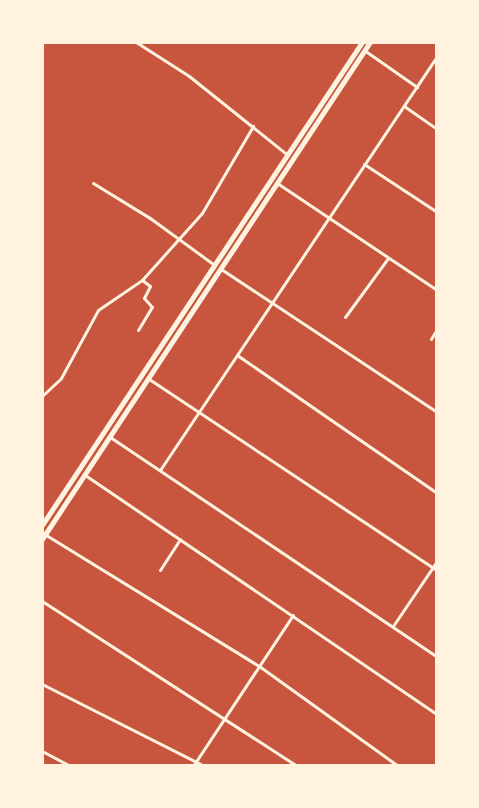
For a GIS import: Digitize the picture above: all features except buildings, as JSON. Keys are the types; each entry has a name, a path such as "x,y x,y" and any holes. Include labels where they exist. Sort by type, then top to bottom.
{"main road":[{"path":"43,537 370,42"},
{"path":"42,525 93,443 360,44"},
{"path":"93,443 102,449"}],"street":[{"path":"136,42 189,75 285,153"},
{"path":"360,44 417,87"},
{"path":"160,470 437,56"},
{"path":"403,106 437,129"},
{"path":"42,396 61,378 98,310 142,280 177,238 202,213 253,126"},
{"path":"364,164 437,212"},
{"path":"93,183 213,264"},
{"path":"277,183 437,290"},
{"path":"345,317 388,258"},
{"path":"220,269 437,412"},
{"path":"138,330 152,307 144,298 150,286 142,280"},
{"path":"431,339 437,329"},
{"path":"237,355 437,493"},
{"path":"148,378 200,410 437,570"},
{"path":"110,437 437,657"},
{"path":"85,475 437,714"},
{"path":"43,537 259,666 398,766"},
{"path":"160,570 180,539"},
{"path":"393,626 437,561"},
{"path":"42,601 225,717 297,766"},
{"path":"193,766 293,615"},
{"path":"42,684 204,766"},
{"path":"42,751 70,766"}]}
